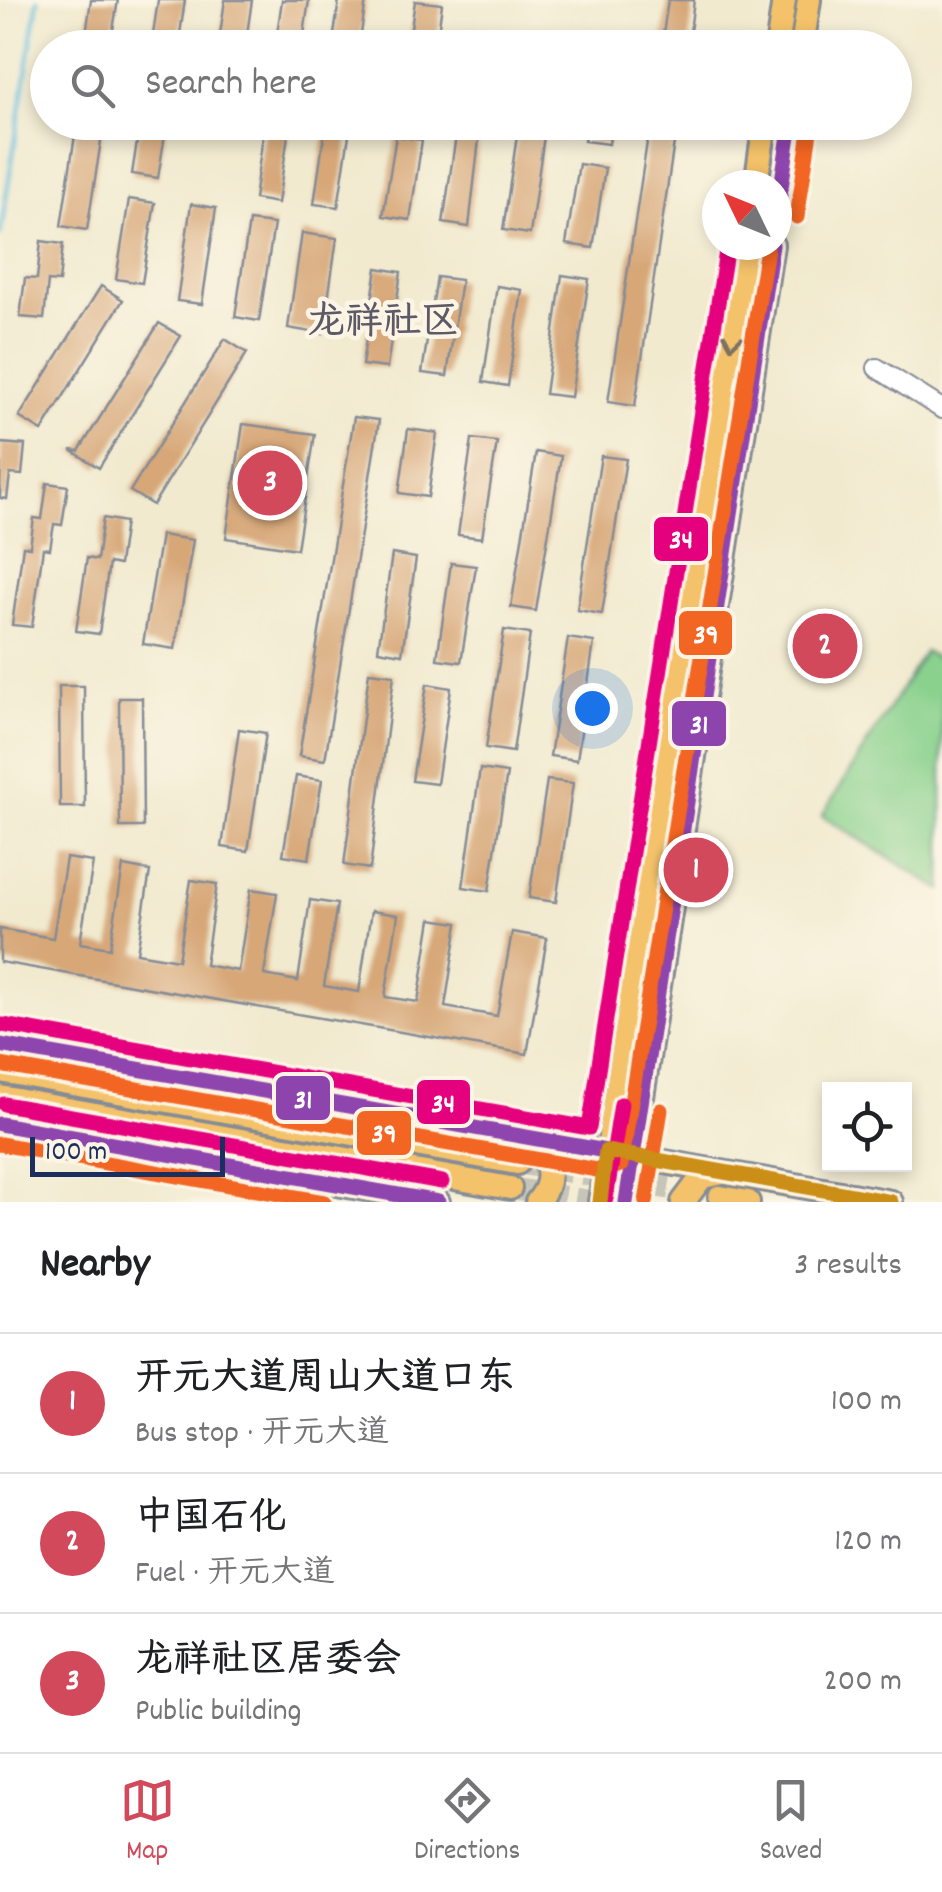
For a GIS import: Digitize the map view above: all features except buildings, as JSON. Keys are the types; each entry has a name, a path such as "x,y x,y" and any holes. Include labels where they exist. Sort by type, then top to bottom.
{"main road":[{"path":"780,30 784,0"},
{"path":"805,30 810,0"},
{"path":"758,170 763,140"},
{"path":"784,170 788,140"},
{"path":"600,1202 745,260"},
{"path":"626,1202 770,260"},
{"path":"0,1045 890,1202"},
{"path":"0,1071 517,1163"},
{"path":"0,1097 510,1188"},
{"path":"0,1124 438,1202"},
{"path":"524,1137 548,1162 550,1181 537,1202"},
{"path":"683,1202 702,1177 725,1173"},
{"path":"720,1197 748,1202"}],"street":[{"path":"877,368 942,409"}],"green space":[{"path":"925,651 942,662 942,890 822,816"}],"waterway":[{"path":"33,30 38,0"},
{"path":"0,235 30,49"}],"tunnel":[{"path":"517,1163 720,1197"},
{"path":"510,1188 595,1202"}],"transit line":[{"name":"31","path":"784,170 788,140"},
{"name":"39","path":"797,217 809,140"},
{"name":"34","path":"3,1025 589,1128 725,260"},
{"name":"39","path":"0,1065 603,1171 621,1165 765,260"},
{"name":"31","path":"626,1202 770,260"},
{"name":"31","path":"0,1045 606,1151"},
{"name":"34","path":"4,1104 442,1182"},
{"name":"34","path":"606,1199 621,1104"},
{"name":"39","path":"646,1202 661,1110"},
{"name":"31","path":"0,1124 438,1202"},
{"name":"39","path":"0,1144 324,1202"},
{"path":"600,1202 606,1151 891,1202"}],"place":[{"name":"龙祥社区居委会","path":"270,483"},
{"name":"中国石化","path":"825,646"},
{"name":"开元大道周山大道口东","path":"696,870"}],"district":[{"name":"龙祥社区","path":"383,319"}]}
